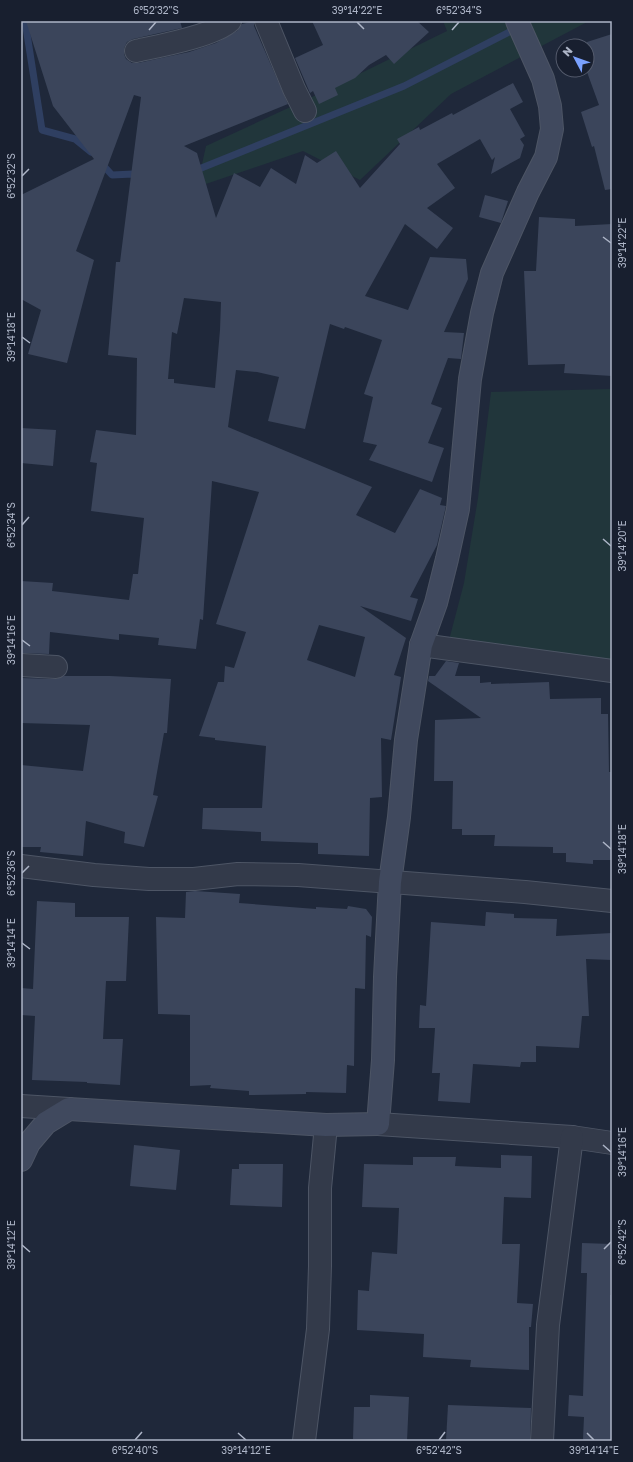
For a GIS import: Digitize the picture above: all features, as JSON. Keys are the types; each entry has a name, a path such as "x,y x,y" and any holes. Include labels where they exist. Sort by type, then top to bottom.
{"street":[{"path":"136,51 192,38 221,28 230,21"},
{"path":"266,21 294,89 306,111"},
{"path":"378,1124 383,1060 385,977 390,882 399,817 406,740 421,645 436,603 458,509 470,379 482,313 492,273 525,198 546,157 552,130 550,106 543,79 517,21"},
{"path":"421,645 612,671"},
{"path":"21,665 56,667"},
{"path":"21,866 94,875 149,879 194,879 238,874 298,875 525,892 612,901"},
{"path":"21,1106 326,1125 378,1124 572,1137 612,1143"},
{"path":"21,1160 29,1142 46,1123 69,1109"},
{"path":"304,1441 318,1329 320,1188 326,1125"},
{"path":"542,1441 548,1325 572,1137"}],"green space":[{"path":"443,21 589,21 451,94 360,180 303,151 197,187 206,146 310,98 447,31"},
{"path":"612,389 612,664 448,644 464,583 478,498 491,392"}],"building":[{"path":"26,21 180,21 182,28 133,39 127,42 124,48 126,59 132,63 138,63 189,52 216,43 237,31 242,24 254,21 254,26 288,104 184,146 197,153 216,218 234,173 260,187 271,168 296,184 305,155 317,163 336,151 360,188 400,144 397,139 419,127 420,130 452,113 453,115 513,83 523,102 510,109 525,136 520,139 524,145 520,158 491,174 495,157 492,160 480,139 437,164 455,188 427,208 453,228 437,249 405,224 365,296 408,310 430,257 466,259 468,279 444,332 464,333 461,359 448,358 431,404 442,408 428,443 444,448 432,482 369,460 377,445 363,442 373,397 364,394 382,340 345,327 344,329 330,324 305,429 268,421 279,377 257,372 236,370 228,427 372,487 356,515 395,533 420,489 442,498 440,505 446,506 437,545 410,597 418,599 411,621 360,606 406,638 394,675 401,677 391,740 381,738 382,797 370,798 369,856 318,854 318,843 261,841 261,832 202,829 203,808 262,808 266,746 215,740 215,738 199,736 218,682 224,682 225,666 234,668 246,632 216,624 259,492 212,481 203,620 200,619 196,649 158,645 159,638 119,634 119,640 50,632 49,654 21,653 21,581 53,583 52,591 129,600 133,574 138,574 144,518 91,511 97,463 90,462 96,430 136,435 137,358 108,355 116,262 120,262 141,97 134,95 76,251 94,260 67,363 28,354 41,310 21,299 21,195 94,159 53,106","holes":["184,298 221,302 215,388 174,383 174,379 168,379 172,332 177,334","319,625 365,637 355,677 307,660"]},
{"path":"312,21 417,21 429,32 394,64 386,55 369,65 355,78 335,88 338,95 319,104 313,91 310,93 295,58 323,45"},
{"path":"612,34 612,189 605,190 594,146 592,147 581,112 599,105 589,78 595,78 595,39"},
{"path":"485,195 508,201 501,223 479,217"},
{"path":"539,217 575,219 575,226 612,224 612,376 564,373 565,364 528,365 524,271 536,271"},
{"path":"21,428 56,430 53,466 21,463"},
{"path":"446,661 459,663 455,676 480,676 480,683 549,682 550,699 601,698 601,714 608,714 609,772 612,772 612,860 593,860 593,864 566,862 566,853 553,853 553,847 494,846 495,835 462,835 462,829 452,829 453,781 434,781 435,720 481,718 428,681 429,676 435,676"},
{"path":"64,676 110,676 171,679 167,733 164,733 153,795 158,796 144,847 124,843 125,832 86,821 83,856 40,852 41,847 21,847 21,765 83,771 90,725 21,723 21,678 55,679"},
{"path":"195,891 240,894 239,903 316,909 316,907 347,909 348,906 366,909 372,917 371,937 366,935 365,989 355,988 354,1066 347,1065 346,1093 306,1092 306,1094 249,1095 249,1091 210,1088 211,1085 190,1086 190,1015 158,1014 156,917 185,918 186,892"},
{"path":"37,901 75,903 75,917 129,917 126,981 106,981 103,1039 123,1039 120,1085 32,1080 35,1016 21,1015 21,988 33,989"},
{"path":"486,912 514,914 514,918 557,919 556,936 612,933 612,960 586,959 589,1016 582,1016 579,1048 536,1046 536,1062 521,1062 520,1067 473,1064 470,1103 438,1101 440,1073 432,1073 435,1028 419,1028 420,1005 426,1006 431,922 485,926"},
{"path":"134,1145 180,1150 176,1190 130,1186"},
{"path":"501,1155 532,1156 531,1198 504,1197 502,1244 520,1244 517,1303 533,1304 531,1327 529,1327 529,1370 470,1367 471,1360 423,1357 424,1334 357,1330 358,1290 369,1291 372,1252 397,1254 399,1208 362,1207 364,1164 413,1165 413,1157 456,1157 455,1166 501,1168"},
{"path":"239,1164 283,1164 282,1207 230,1205 232,1169 239,1169"},
{"path":"582,1243 611,1244 610,1295 612,1295 612,1441 585,1441 583,1439 584,1417 568,1416 569,1395 583,1396 587,1273 581,1273"},
{"path":"370,1395 409,1397 407,1441 353,1439 354,1407 370,1407"},
{"path":"448,1405 531,1408 530,1441 446,1441"}],"waterway":[{"path":"25,21 42,130 75,139 91,152"},
{"path":"194,171 404,86 517,28"},
{"path":"101,163 112,175 133,174 139,176"}]}
